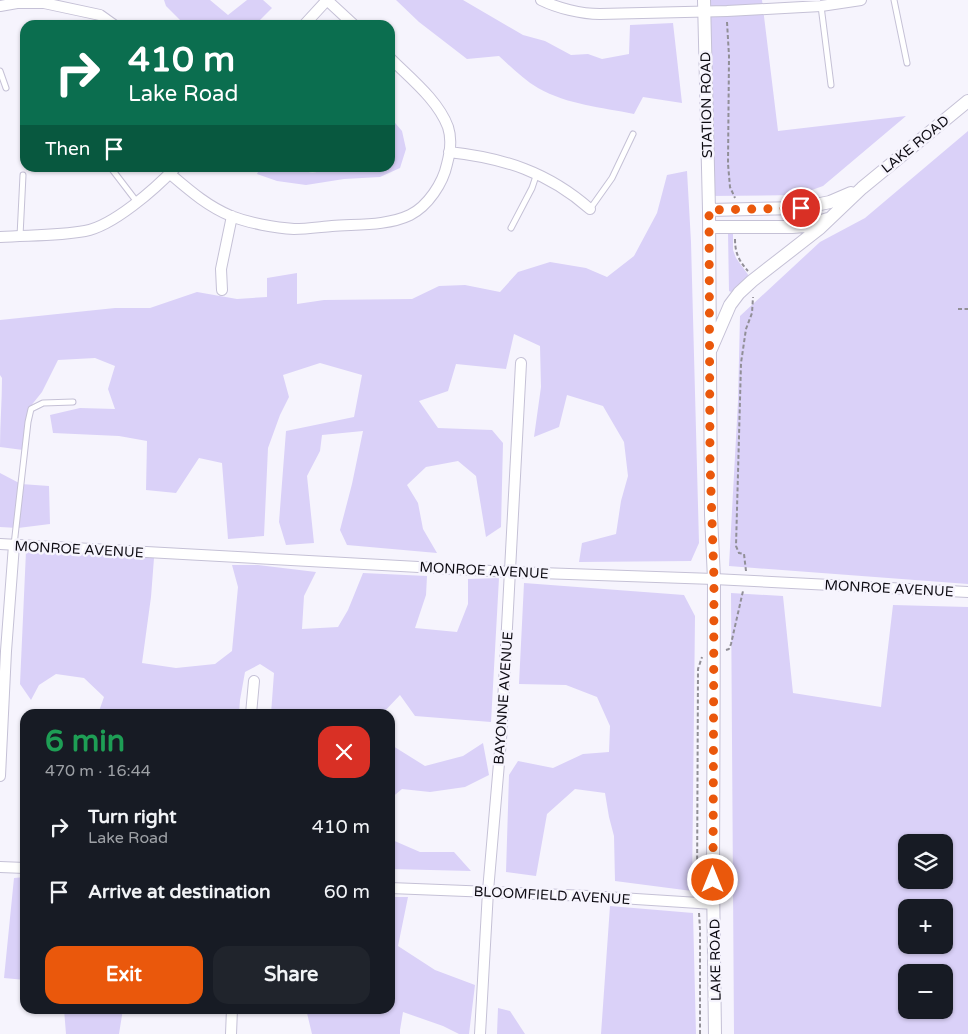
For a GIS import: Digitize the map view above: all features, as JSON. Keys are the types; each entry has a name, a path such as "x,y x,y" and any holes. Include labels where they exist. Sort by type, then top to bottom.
{"street":[{"path":"309,20 327,0 349,20"},
{"path":"541,0 548,4 591,14 704,6 824,4 860,0"},
{"path":"0,6 18,3 44,3 100,15 107,20"},
{"name":"STATION ROAD","path":"704,6 709,210"},
{"path":"174,172 206,204 232,216 253,222 294,229 386,222 411,215 439,187 446,170 450,141 449,129 441,113 420,88 395,64"},
{"name":"LAKE ROAD","path":"709,226 792,227 805,226 829,218 862,188 968,101"},
{"path":"449,152 475,155 520,166 537,173 579,199 590,209"},
{"path":"0,237 86,231 109,222 137,202 170,172"},
{"name":"LAKE ROAD","path":"715,1034 713,880 714,579 708,355 709,210 778,209 813,206 830,202 862,188"},
{"path":"222,290 221,269 232,216"},
{"path":"708,355 730,305 739,293 820,228 829,218"},
{"name":"BAYONNE AVENUE","path":"480,1034 488,891 501,740 522,363"},
{"name":"MONROE AVENUE","path":"0,544 510,572 714,579 968,592"},
{"path":"0,776 6,651 14,545"},
{"path":"252,709 254,681"},
{"path":"0,867 20,868"},
{"name":"BLOOMFIELD AVENUE","path":"395,888 488,891 714,904"},
{"path":"231,1034 232,1014"}],"lane":[{"path":"894,0 907,63"},
{"path":"824,4 831,85"},
{"path":"0,71 6,88"},
{"path":"590,209 612,178 633,134"},
{"path":"114,172 137,202"},
{"path":"511,228 532,188 537,173"},
{"path":"20,236 23,176"},
{"path":"14,545 31,409 43,403 73,402"}],"path":[{"path":"727,22 729,56 728,164 730,187 737,201"},
{"path":"735,238 739,260 751,275"},
{"path":"746,573 744,554 739,553 736,546 738,439 741,362 746,329 752,314 753,296"},
{"path":"958,309 968,309"},
{"path":"721,652 729,648 731,644 744,589"},
{"path":"697,895 698,669 700,659 703,656"},
{"path":"697,909 700,929 700,1034"}],"shaded area":[{"path":"164,0 210,0 228,15 247,0 263,0 272,8 260,20 180,20 166,6"},
{"path":"396,0 463,0 523,35 545,41 571,55 588,54 602,59 629,54 630,25 673,23 682,103 643,97 634,114 585,105 549,94 533,85 499,56 467,59 419,22"},
{"path":"703,0 762,0 778,131 906,116 823,186 798,195 708,196"},
{"path":"395,123 402,131 406,149 400,168 395,170"},
{"path":"968,131 968,584 729,566 738,401 740,316 820,242 865,218"},
{"path":"687,171 691,242 699,543 691,561 579,562 582,543 616,534 621,501 628,476 624,442 603,406 567,395 559,427 534,437 541,387 540,346 514,334 506,369 456,364 448,391 419,401 438,428 492,430 503,443 501,527 486,537 476,476 458,461 426,467 407,485 418,503 423,529 437,553 347,545 340,530 363,431 322,435 320,451 307,476 314,543 286,545 279,522 286,431 354,417 362,375 320,363 283,375 289,397 268,448 264,536 228,539 222,463 199,458 176,493 146,490 147,441 119,436 53,433 50,415 80,408 115,409 108,389 115,366 95,358 58,360 42,392 30,407 23,450 0,447 2,378 0,375 0,320 115,308 150,308 197,292 237,299 267,297 267,278 297,273 297,304 324,300 412,299 439,286 465,285 500,292 518,272 550,262 586,268 607,277 634,256 657,213 667,175"},
{"path":"258,172 391,172 380,177 344,179 306,185 277,181 257,174"},
{"path":"728,233 733,233 733,250 736,258 749,276 731,292 729,291"},
{"path":"0,473 21,484 49,486 50,524 18,528 0,527"},
{"path":"26,551 154,558 142,663 176,668 215,664 232,651 238,587 232,565 258,565 316,572 304,596 302,629 338,627 348,610 363,573 427,576 426,595 415,628 457,632 468,604 468,579 499,578 491,722 415,716 400,695 387,709 271,709 274,673 260,664 245,672 239,709 100,709 104,697 84,678 56,674 39,685 31,700 20,684"},
{"path":"524,583 684,595 695,616 692,891 615,881 614,836 605,793 575,789 547,814 536,876 506,872 509,775 518,761 553,768 583,754 609,752 610,726 597,697 566,685 519,684"},
{"path":"731,593 783,596 793,693 881,707 893,605 968,607 968,1034 734,1034"},
{"path":"483,743 489,775 465,787 430,792 402,789 395,795 395,747 425,766 463,756"},
{"path":"395,841 420,852 454,852 471,871 395,869"},
{"path":"20,877 20,980 4,978 14,878"},
{"path":"395,897 408,897 398,946 435,970 475,985 469,1034 459,1034 443,1026 403,1012 400,1034 312,1034 307,1014 395,1014"},
{"path":"610,906 693,913 696,1034 601,1034"},
{"path":"498,1008 510,1011 525,1034 497,1034"},
{"path":"64,1014 122,1014 119,1034 66,1034"}],"route":[{"path":"713,880 714,579 708,355 709,210 801,208"}]}
